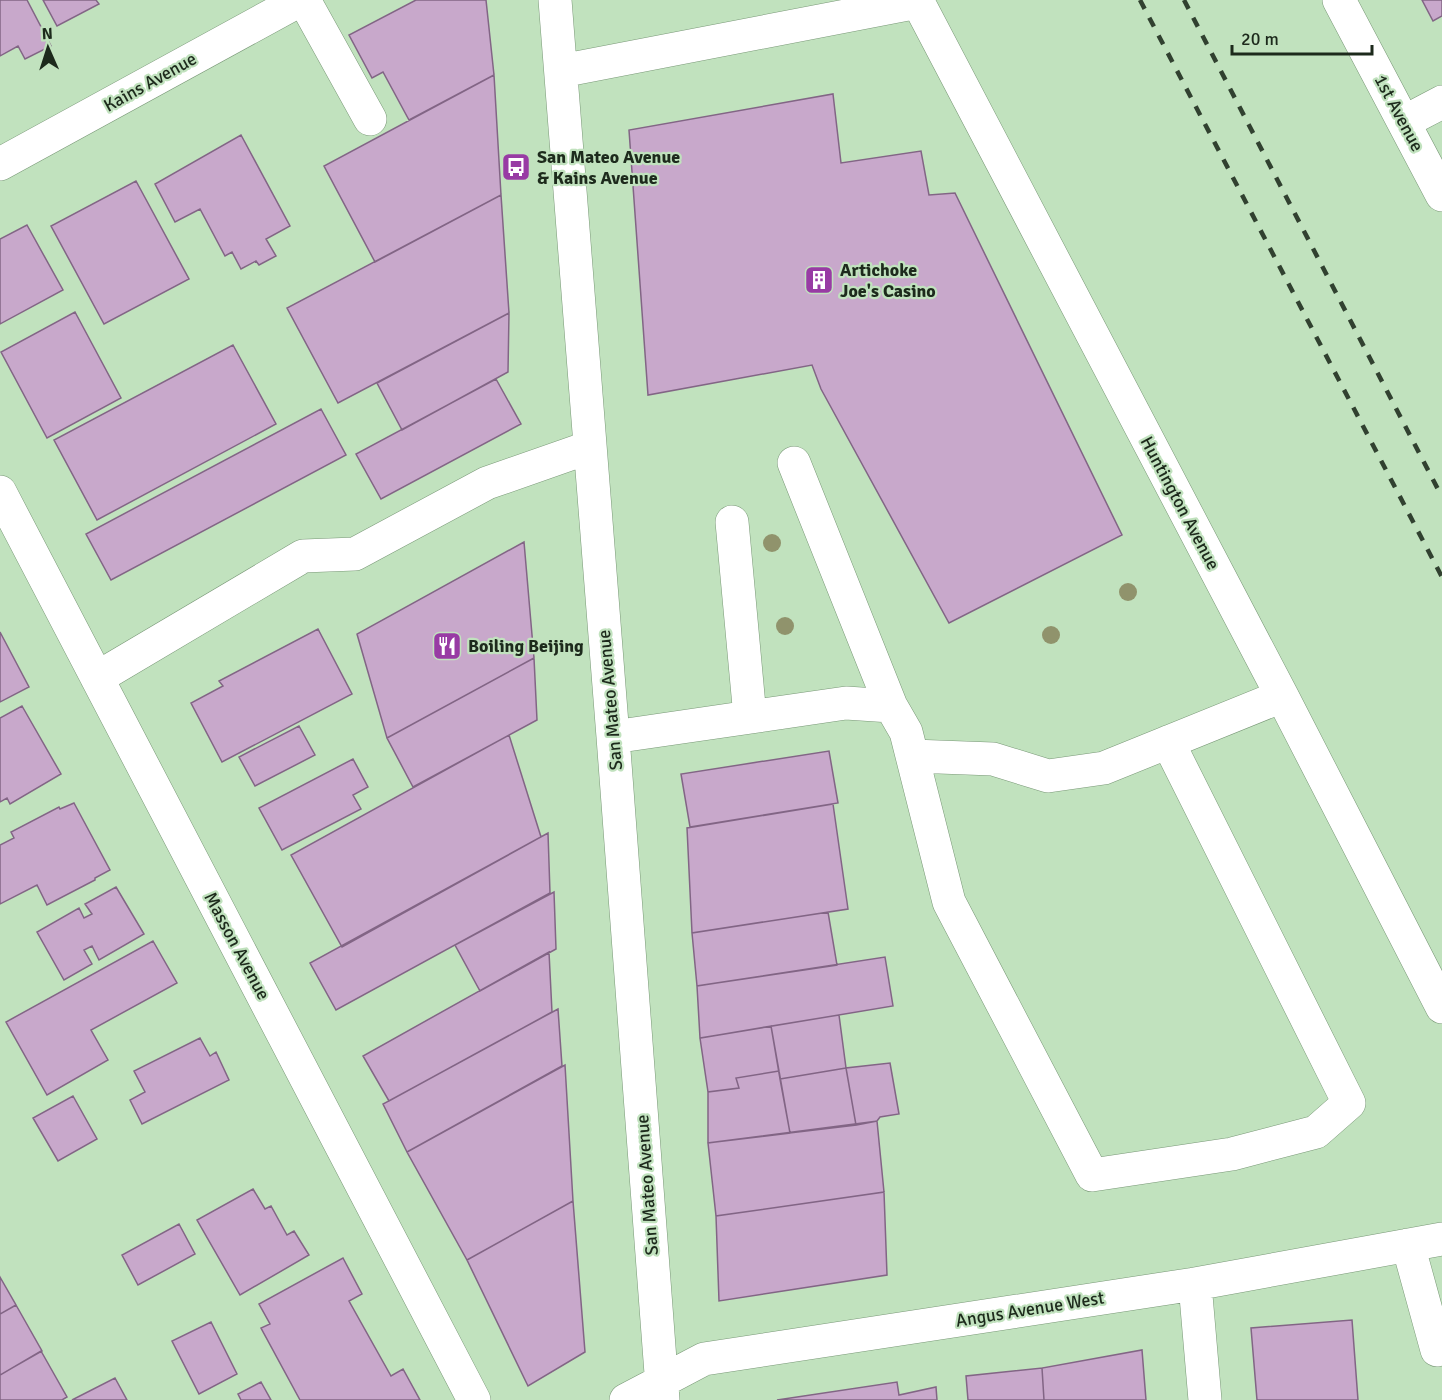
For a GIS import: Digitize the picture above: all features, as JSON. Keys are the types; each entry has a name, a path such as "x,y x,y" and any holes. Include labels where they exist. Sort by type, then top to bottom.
{"street":[{"path":"302,0 370,119"},
{"name":"Kains Avenue","path":"0,164 302,0"},
{"name":"San Mateo Avenue","path":"555,0 662,1390"},
{"name":"1st Avenue","path":"1339,0 1442,195"},
{"path":"561,71 918,1"},
{"name":"Huntington Avenue","path":"918,1 1442,1007"},
{"path":"1404,122 1442,102"},
{"path":"97,678 303,556 356,554 487,483 590,447"},
{"path":"795,463 891,706 906,732 949,902 1092,1175 1232,1154 1316,1132 1349,1103 1168,742"},
{"name":"Masson Avenue","path":"0,492 474,1400"},
{"path":"732,522 750,717"},
{"path":"912,756 993,759 1048,776 1104,768 1282,696"},
{"path":"613,737 846,703 891,706"},
{"name":"Angus Avenue West","path":"626,1400 662,1390 704,1359 1195,1284 1442,1239"},
{"path":"1408,1245 1437,1350 1442,1349"},
{"path":"1195,1284 1204,1400"}],"building":[{"path":"0,0 27,0 51,46 25,59 18,46 0,56"},
{"path":"43,0 96,0 99,4 57,26"},
{"path":"416,0 486,0 494,75 409,120 383,72 372,78 349,35"},
{"path":"1422,0 1442,0 1442,16 1433,21"},
{"path":"494,75 501,195 375,262 324,166"},
{"name":"Artichoke Joe's Casino","path":"833,94 841,163 921,151 929,195 955,193 1122,535 949,623 821,389 812,365 648,395 629,130"},
{"path":"241,135 290,226 266,239 276,256 259,265 256,261 241,269 232,252 225,256 200,209 175,222 155,184"},
{"path":"136,181 189,279 104,324 51,226"},
{"path":"501,195 509,313 338,403 287,308"},
{"path":"27,225 63,290 0,324 0,239"},
{"path":"75,312 121,398 47,438 1,352"},
{"path":"509,313 508,372 402,430 377,383"},
{"path":"233,345 276,424 97,520 54,440"},
{"path":"496,379 521,424 381,499 356,454"},
{"path":"321,409 346,455 111,580 86,534"},
{"name":"Boiling Beijing","path":"524,542 534,658 387,738 357,634"},
{"path":"318,629 352,694 222,762 191,703 223,686 219,681"},
{"path":"0,632 29,687 0,702"},
{"path":"534,658 537,720 413,787 387,738"},
{"path":"22,706 61,774 10,804 7,798 0,802 0,718"},
{"path":"299,726 315,755 255,786 239,757"},
{"path":"509,735 541,837 342,947 291,855"},
{"path":"829,751 838,803 690,827 681,774"},
{"path":"353,759 368,787 353,795 361,809 282,850 259,808"},
{"path":"74,803 110,870 47,905 37,885 0,904 0,845 14,838 11,832 59,807 60,809"},
{"path":"833,804 848,909 692,933 687,828"},
{"path":"548,833 550,893 336,1010 310,963"},
{"path":"116,887 144,934 99,960 92,946 84,950 92,964 64,980 37,932 79,908 84,918 92,914 85,904"},
{"path":"554,892 556,949 480,991 455,945"},
{"path":"828,912 837,965 697,986 692,933"},
{"path":"153,941 177,983 91,1030 108,1060 47,1095 6,1022"},
{"path":"549,952 552,1012 389,1101 363,1056"},
{"path":"885,957 893,1006 700,1038 697,986"},
{"path":"558,1009 562,1066 407,1152 383,1104"},
{"path":"839,1015 846,1068 780,1079 771,1026"},
{"path":"771,1026 779,1071 736,1078 739,1088 708,1092 700,1038"},
{"path":"200,1038 210,1056 216,1052 229,1080 142,1124 130,1100 145,1092 134,1071"},
{"path":"890,1063 899,1114 880,1117 877,1121 856,1125 846,1068"},
{"path":"565,1065 573,1201 467,1260 407,1152"},
{"path":"846,1068 856,1125 790,1133 780,1079"},
{"path":"779,1071 790,1133 708,1143 708,1092 739,1088 736,1078"},
{"path":"73,1096 97,1139 58,1161 33,1118"},
{"path":"877,1121 884,1192 716,1216 708,1143"},
{"path":"253,1189 265,1209 271,1206 287,1235 294,1231 309,1255 240,1295 197,1220"},
{"path":"884,1192 887,1275 719,1301 716,1216"},
{"path":"573,1201 585,1352 528,1386 467,1260"},
{"path":"179,1224 195,1254 138,1285 122,1255"},
{"path":"343,1258 362,1294 349,1301 391,1376 403,1369 420,1400 300,1400 261,1328 270,1324 259,1304"},
{"path":"0,1277 16,1305 0,1314"},
{"path":"16,1305 42,1351 0,1375 0,1314"},
{"path":"1352,1320 1358,1400 1257,1400 1251,1328"},
{"path":"211,1322 237,1374 199,1394 172,1341"},
{"path":"1142,1350 1146,1400 1044,1400 1042,1368"},
{"path":"41,1351 67,1397 62,1400 0,1400 0,1375"},
{"path":"1042,1368 1044,1400 968,1400 966,1376"},
{"path":"115,1378 127,1400 72,1400"},
{"path":"261,1382 271,1400 241,1400 238,1394"},
{"path":"897,1382 899,1395 936,1387 937,1400 777,1400"}],"railway":[{"path":"1140,0 1442,577"},
{"path":"1184,0 1442,497"}],"place":[{"name":"San Mateo Avenue & Kains Avenue","path":"516,167"},
{"name":"Artichoke Joe's Casino","path":"819,280"},
{"name":"Boiling Beijing","path":"447,646"}]}
